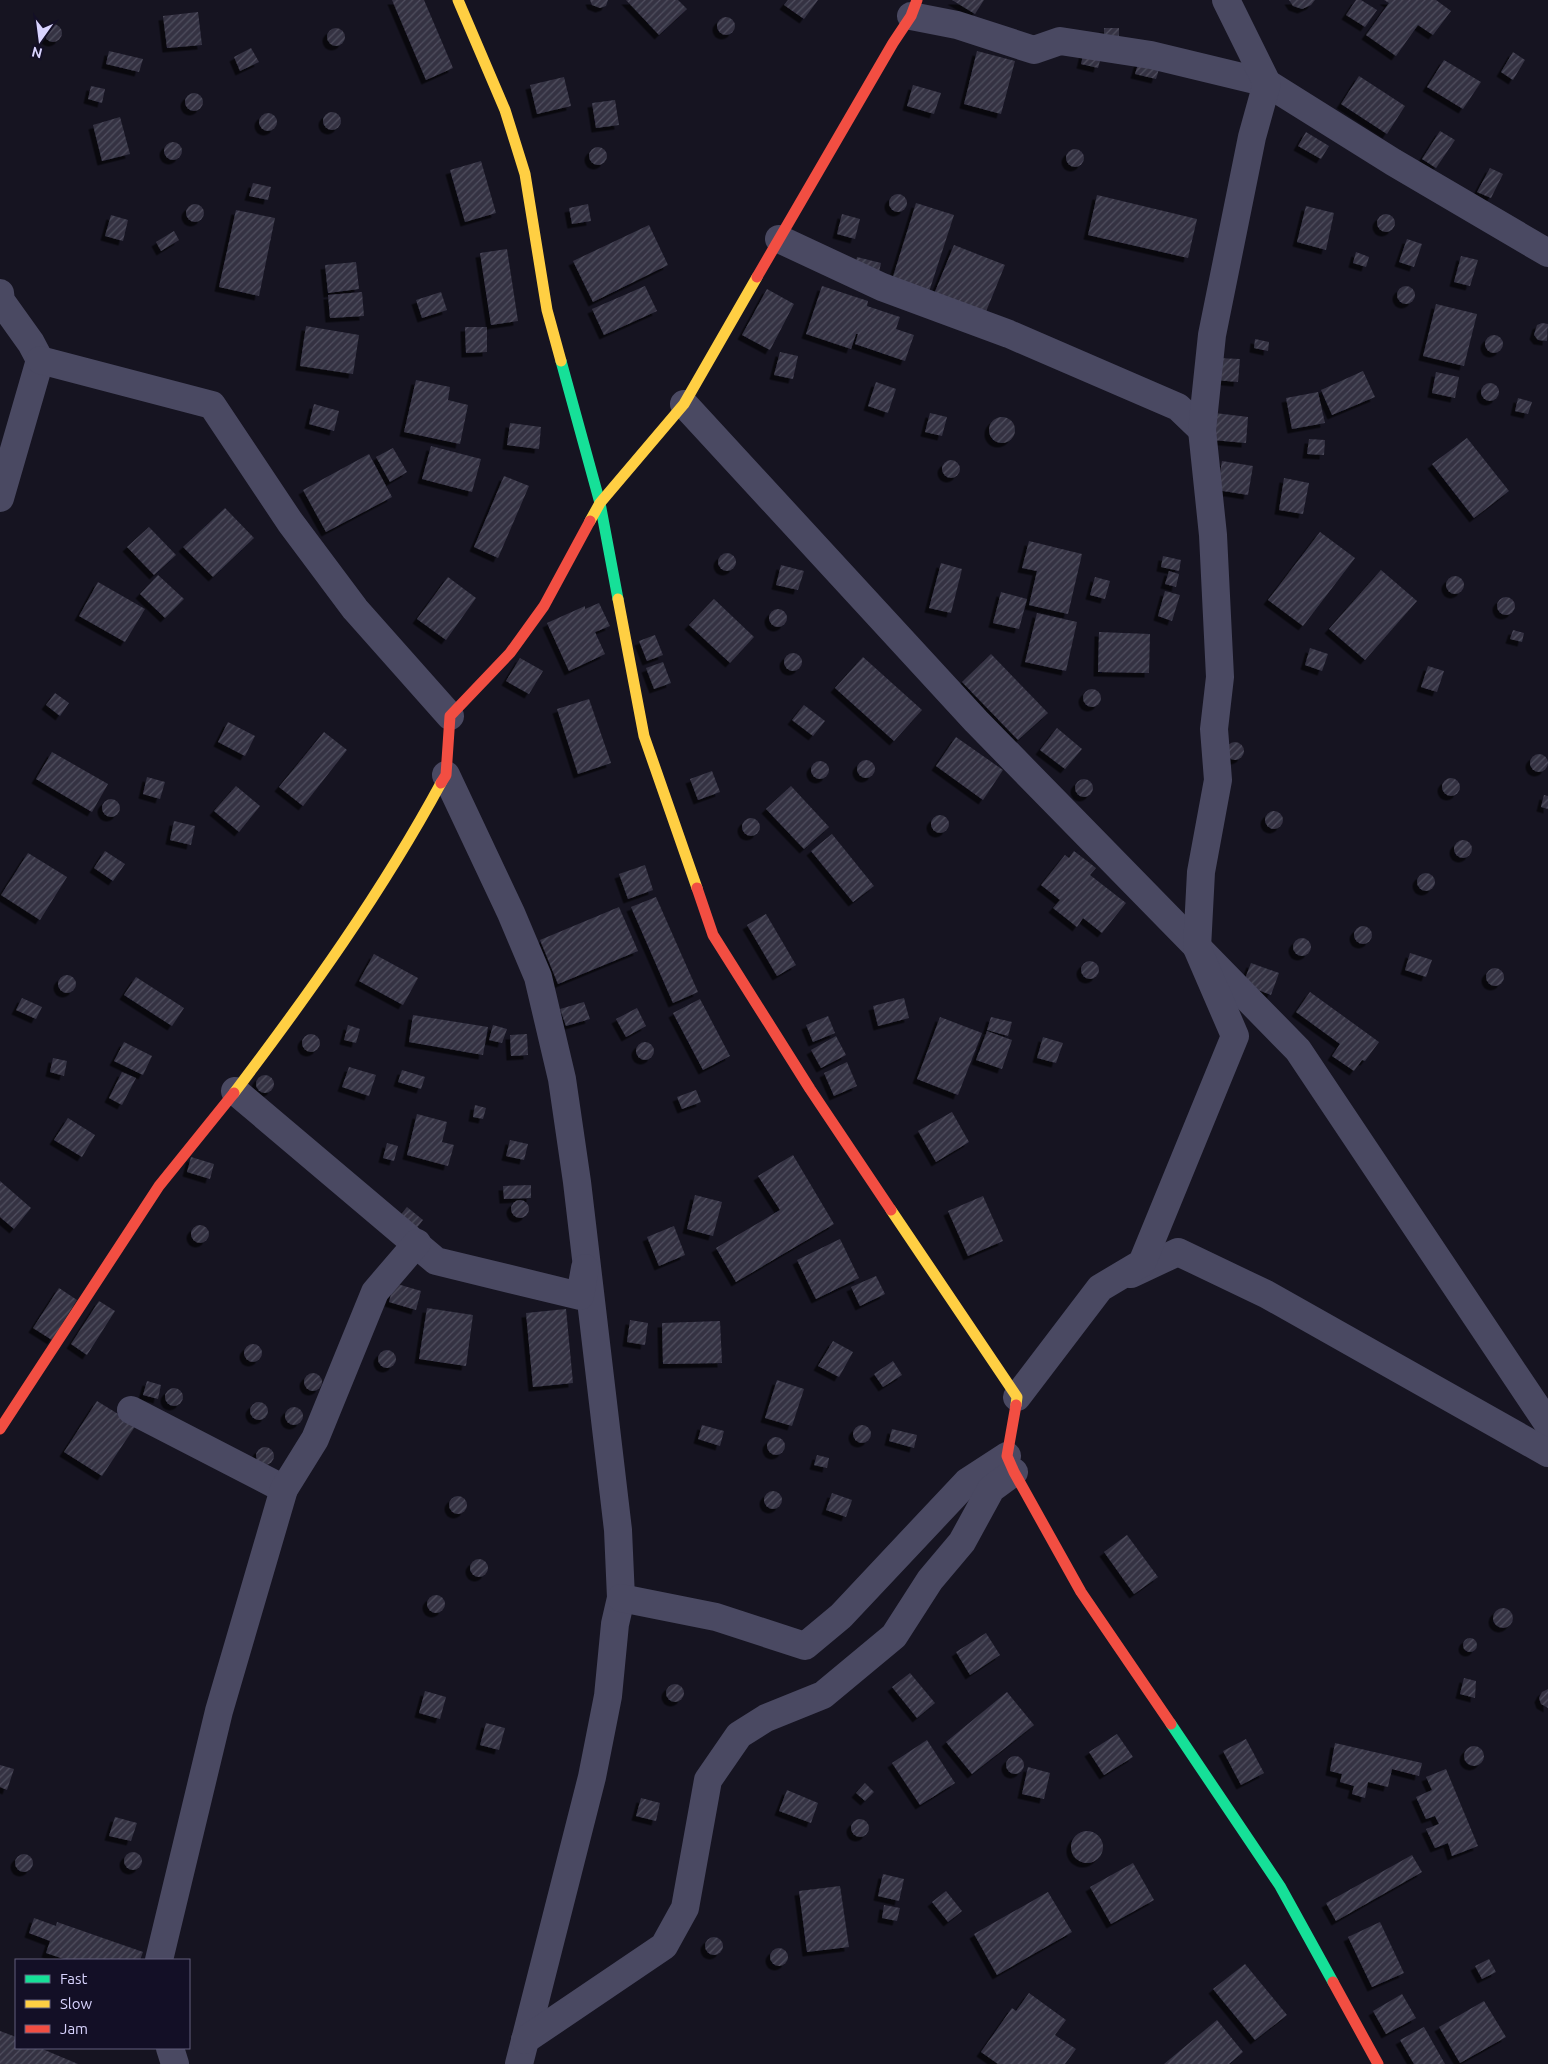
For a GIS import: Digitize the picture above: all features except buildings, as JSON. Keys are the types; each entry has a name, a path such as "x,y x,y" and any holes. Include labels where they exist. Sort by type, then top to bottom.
{"street":[{"path":"458,0 505,110 525,174 547,310 600,503 644,736 713,935 810,1089 1017,1397"},
{"path":"522,2052 664,1946 686,1908 708,1780 739,1735 766,1718 823,1695 894,1636 930,1580 962,1542 991,1489 1011,1464 1017,1397 1100,1288 1142,1263 1235,1036 1196,948 1201,872 1218,780 1214,729 1220,677 1213,535 1202,430 1212,335 1252,138 1267,83 1226,0"},
{"path":"0,1429 159,1186 235,1091 355,925 406,848 446,775 450,716 510,653 538,614 600,503 684,404 914,8 957,25 1034,50 1060,41 1152,56 1267,83 1393,162 1548,253"},
{"path":"779,240 882,287 1009,334 1178,407 1202,430"},
{"path":"0,293 1,301 31,343 40,360 0,498"},
{"path":"40,360 212,404 290,522 355,609 450,716"},
{"path":"684,404 976,721 1196,948 1298,1050 1548,1424"},
{"path":"446,775 511,913 538,977 562,1079 577,1182 618,1530 621,1598 615,1624 608,1696 592,1777 522,2052"},
{"path":"235,1091 436,1261 580,1296 586,1264"},
{"path":"159,1959 219,1711 284,1489 315,1439 375,1292 417,1243"},
{"path":"1100,1288 1178,1252 1266,1294 1548,1453"},
{"path":"131,1410 284,1489"},
{"path":"621,1598 716,1618 804,1646 841,1616 967,1482 1011,1464"},
{"path":"1011,1464 1081,1592 1280,1886 1378,2064"},
{"path":"170,2049 175,2064"}],"traffic: fast":[{"path":"561,361 600,503 618,599"},
{"path":"1171,1724 1280,1886 1333,1982"}],"traffic: slow":[{"path":"458,0 505,110 525,174 547,310 561,361"},
{"path":"590,521 600,503 684,404 757,277"},
{"path":"618,599 644,736 697,888"},
{"path":"234,1093 344,942 394,864 441,783"},
{"path":"891,1210 1017,1397 1016,1405"}],"traffic: jam":[{"path":"757,277 893,43 911,16 917,0"},
{"path":"441,783 446,775 450,716 510,653 544,606 590,521"},
{"path":"697,888 713,935 810,1089 891,1210"},
{"path":"0,1429 159,1186 234,1093"},
{"path":"1016,1405 1007,1456 1014,1472 1081,1592 1171,1724"},
{"path":"1333,1982 1378,2064"}]}
